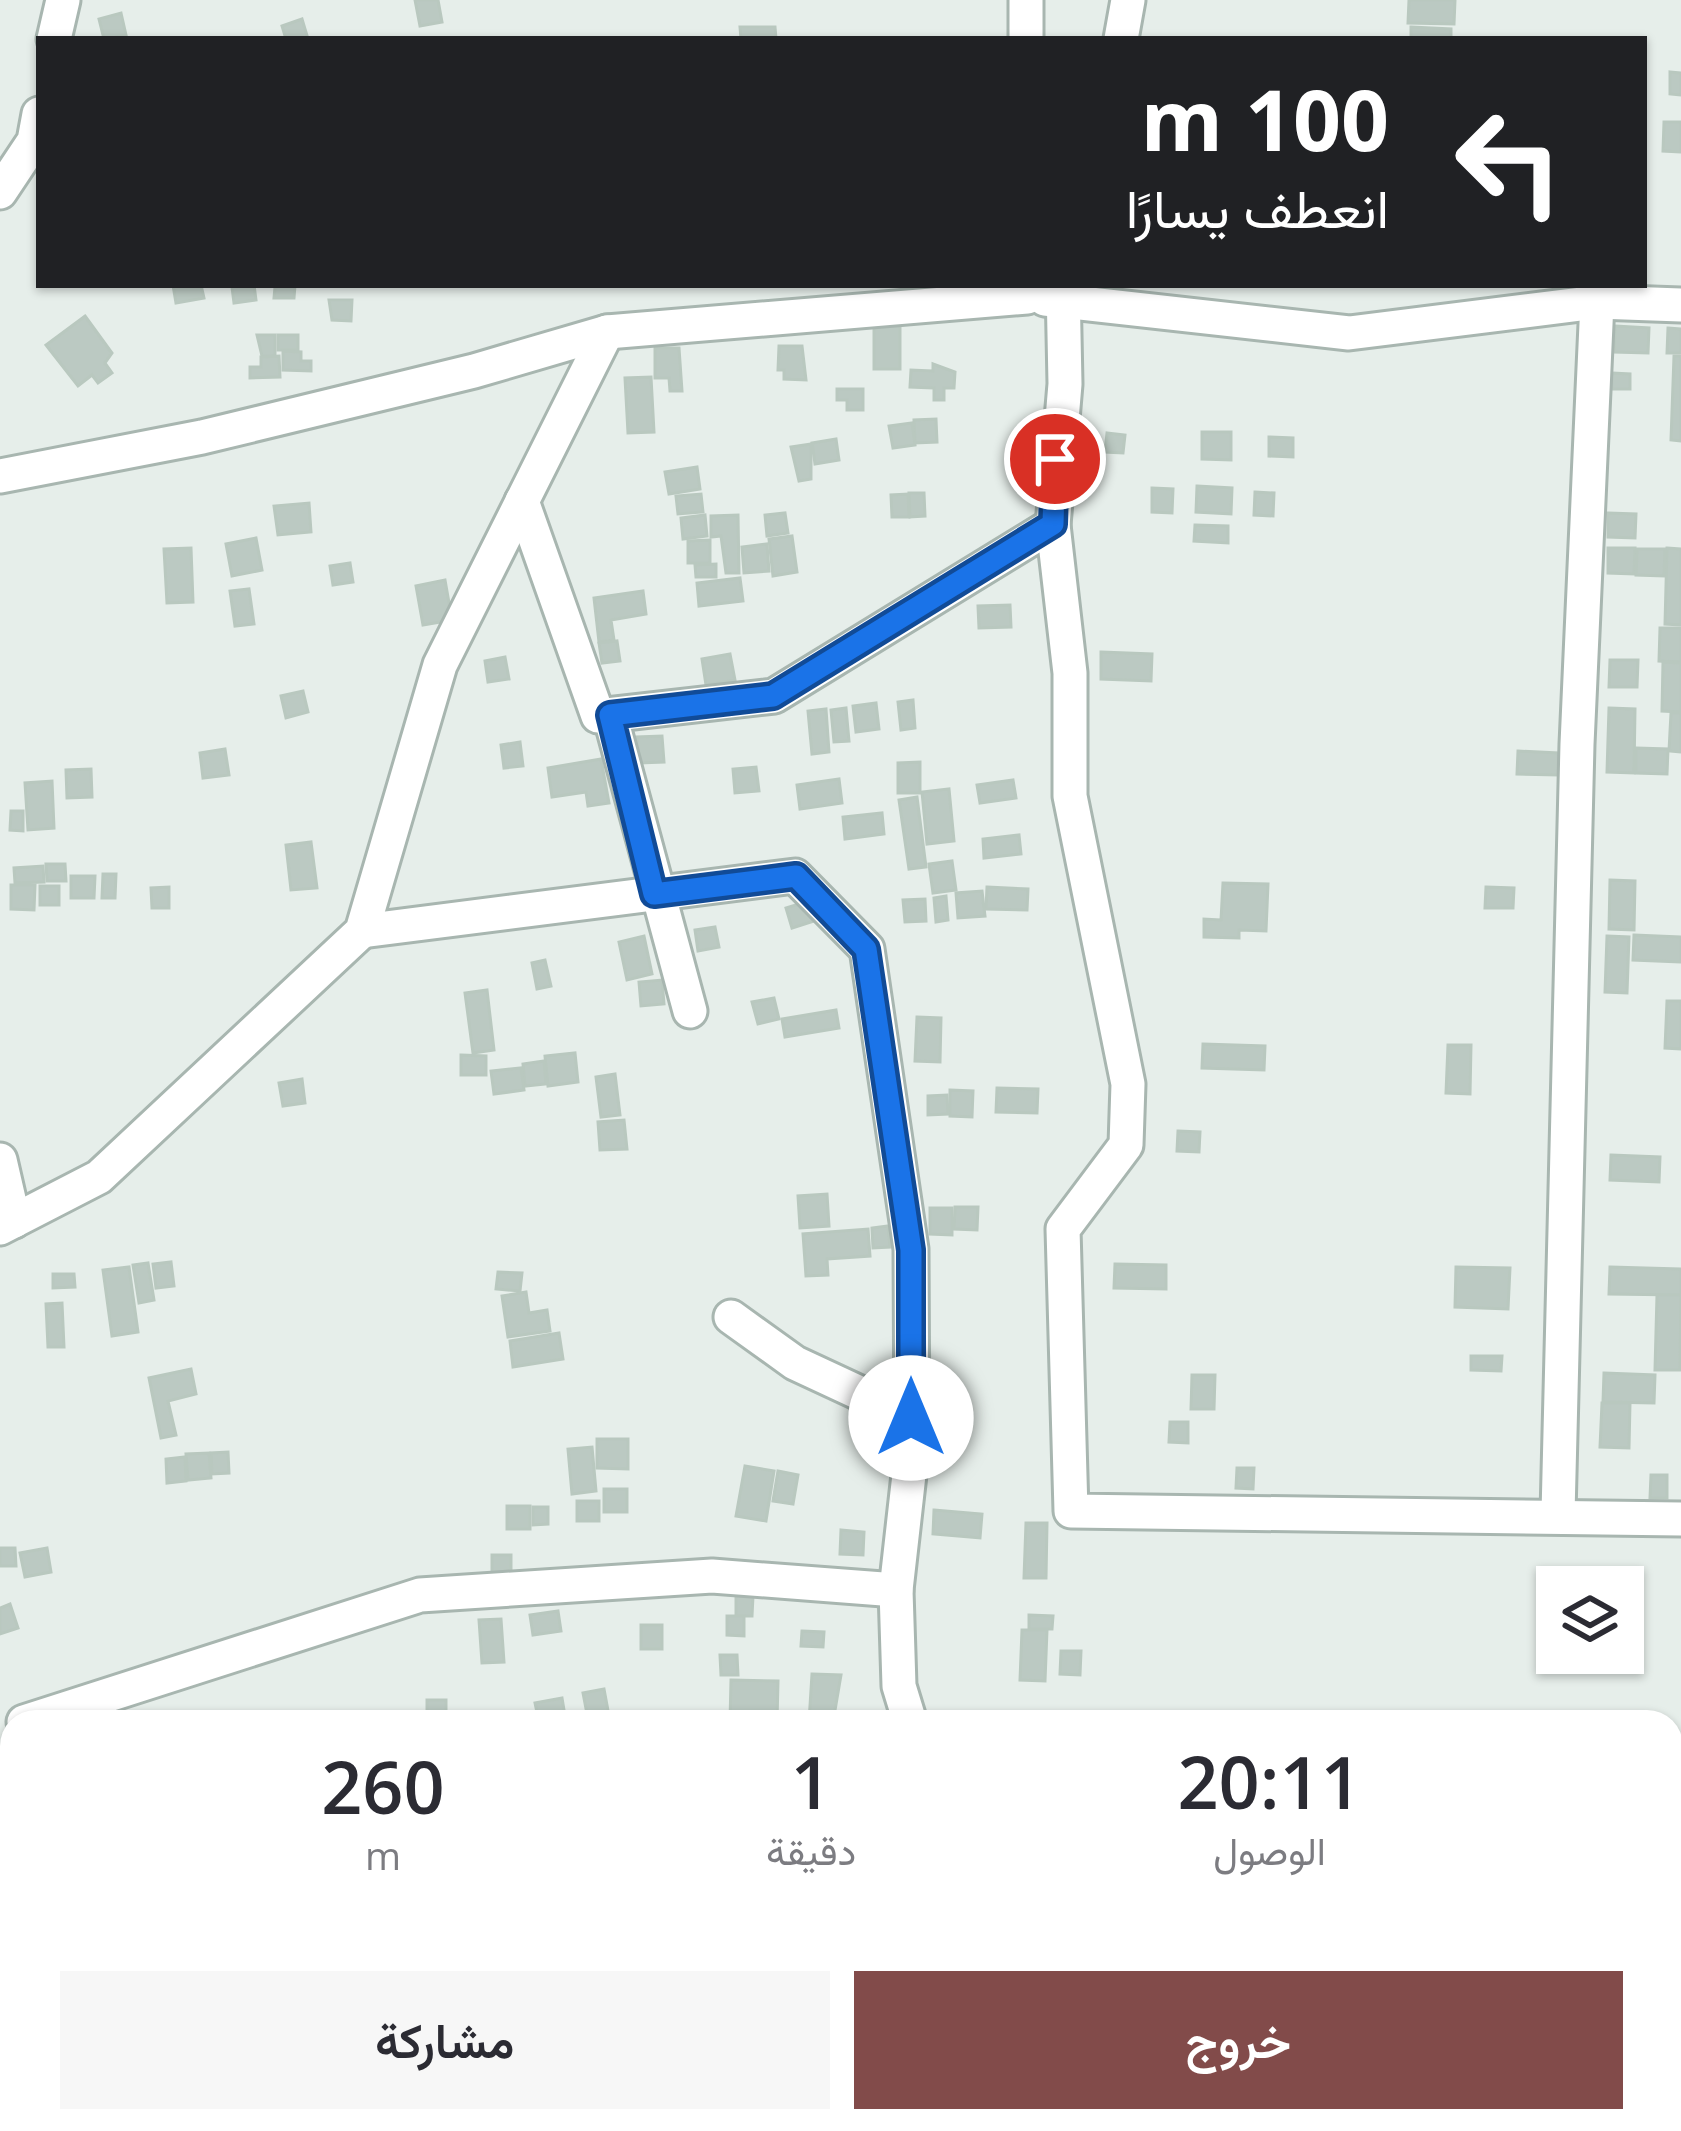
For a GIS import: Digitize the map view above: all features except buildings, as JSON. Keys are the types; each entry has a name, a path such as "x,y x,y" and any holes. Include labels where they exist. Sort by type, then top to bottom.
{"street":[{"path":"55,36 63,0"},
{"path":"1026,0 1026,36"},
{"path":"1122,36 1128,0"},
{"path":"0,192 34,141 36,130"},
{"path":"0,476 202,437 474,371 607,332 1027,291 1349,333 1597,302 1681,305"},
{"path":"1063,293 1065,384 1053,524 1070,674 1070,796 1128,1084 1126,1145 1064,1229 1071,1511 1681,1519"},
{"path":"1558,1514 1577,744 1597,302"},
{"path":"0,1160 7,1225 99,1178 362,931 440,665 607,332"},
{"path":"522,501 598,716 773,696 1053,524"},
{"path":"610,715 654,894 690,1011"},
{"path":"362,931 796,876 866,949 911,1250 911,1418 896,1590 899,1686 906,1710"},
{"path":"731,1317 795,1363 911,1418"},
{"path":"58,1710 420,1595 712,1576 896,1590"},
{"path":"123,1687 128,1710"}],"route":[{"path":"911,1418 911,1250 866,949 796,876 654,894 610,715 773,696 1053,524 1055,459"}]}
